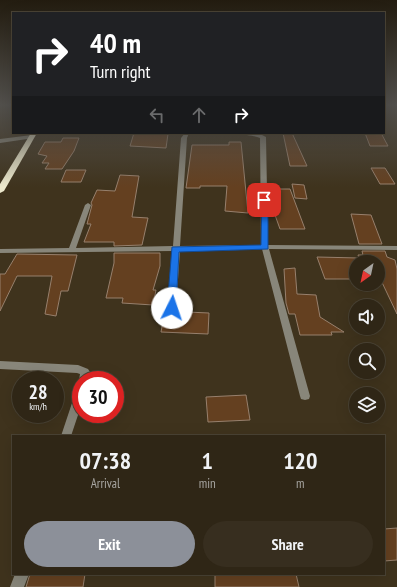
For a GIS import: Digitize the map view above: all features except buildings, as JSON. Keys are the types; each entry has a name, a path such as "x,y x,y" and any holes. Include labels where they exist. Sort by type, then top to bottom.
{"highway":[{"path":"0,191 33,135"}],"street":[{"path":"172,308 184,138 186,134"},
{"path":"256,134 263,137 265,247 305,396"},
{"path":"0,141 33,135"},
{"path":"72,249 88,205"},
{"path":"0,251 265,247 397,248"},
{"path":"0,365 78,369 83,371"},
{"path":"66,435 72,418"},
{"path":"17,587 22,575"}],"route":[{"path":"172,308 175,249 265,247 264,200"}]}
